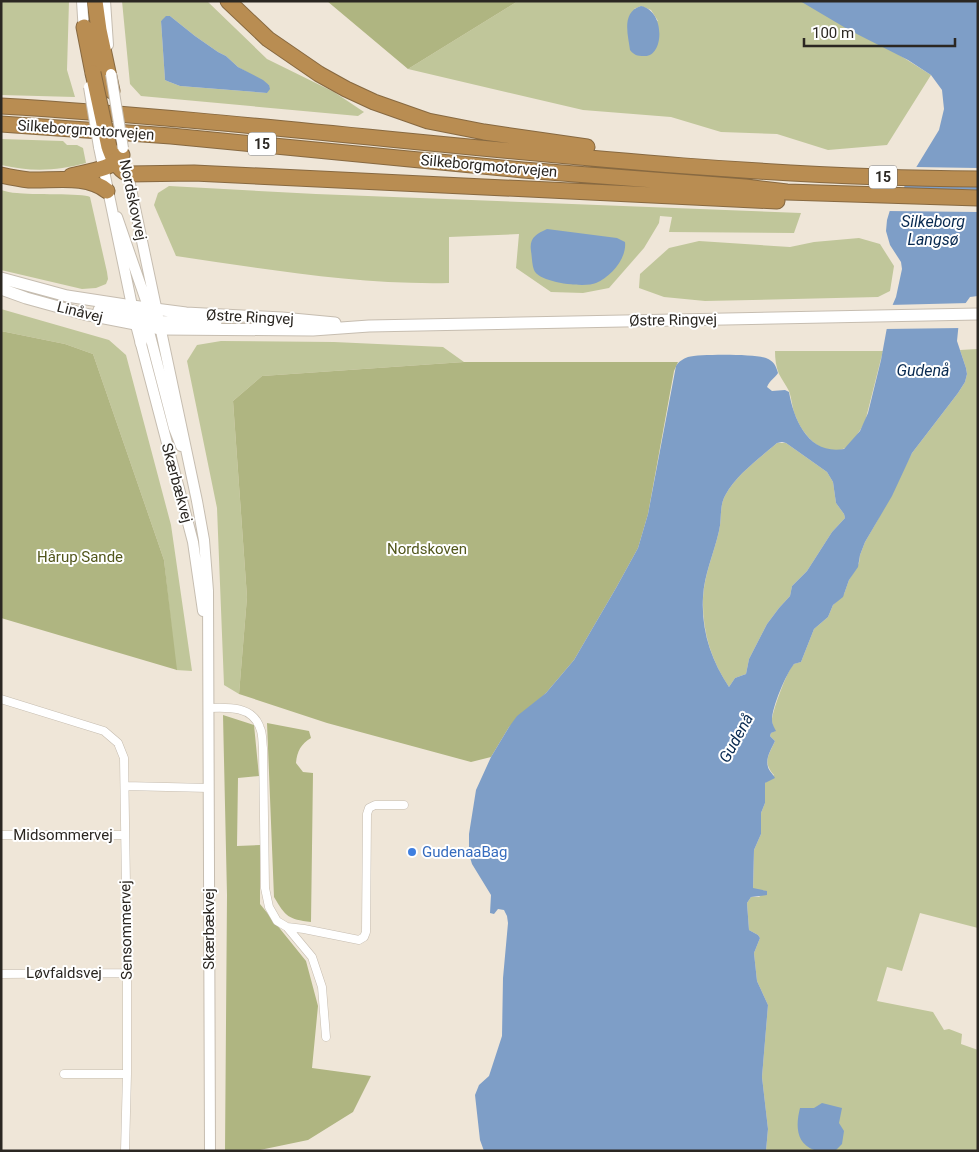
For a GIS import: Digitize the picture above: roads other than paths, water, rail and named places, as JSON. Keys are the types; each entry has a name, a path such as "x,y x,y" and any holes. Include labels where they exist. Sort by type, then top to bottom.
{"highway":[{"path":"96,1 100,74 112,154 123,172 128,174 194,173 743,198 786,197 829,203 978,198"},
{"path":"228,1 268,39 319,74 346,90 428,121 503,135 747,169"},
{"path":"84,27 100,74 117,112"},
{"name":"Silkeborgmotorvejen","path":"1,106 171,117 788,174 978,179"},
{"name":"Silkeborgmotorvejen","path":"1,124 171,136 523,170 745,187 786,197"},
{"path":"52,180 112,154"},
{"path":"1,175 26,180 85,181 96,183 107,191"}],"main road":[{"name":"Linåvej","path":"1,278 147,317"},
{"path":"6,290 28,293 86,308 147,317 141,343"},
{"name":"Østre Ringvej","path":"147,317 186,313 282,318 369,326"},
{"name":"Østre Ringvej","path":"147,317 313,330 369,326 978,314"}],"street":[{"path":"82,1 84,27"},
{"path":"100,74 105,1"},
{"name":"Nordskovvej","path":"117,112 107,191 147,317"},
{"name":"Nordskovvej","path":"128,174 147,317"},
{"path":"107,191 124,233 147,317"},
{"name":"Skærbækvej","path":"147,317 174,428 192,478 204,540 207,574 210,1151"},
{"name":"Skærbækvej","path":"141,343 193,542 208,644"},
{"name":"Sensommervej","path":"1,698 104,731 118,743 124,758 127,973 125,1151"},
{"path":"208,708 218,707 245,710 254,716 261,728 265,888 269,907 277,921 287,927 312,957 322,987 326,1037"},
{"path":"125,786 209,788"},
{"path":"287,927 304,928 359,940 364,938 366,932 366,814 369,808 375,805 404,805"},
{"name":"Midsommervej","path":"1,835 125,835"},
{"name":"Løvfaldsvej","path":"1,974 127,973"},
{"path":"64,1074 127,1074"}],"water":[{"path":"800,1 978,1 978,296 970,297 960,311 957,341 966,368 965,382 912,453 892,496 865,542 858,567 849,580 843,597 833,605 828,617 814,629 801,662 794,664 787,675 774,707 772,721 776,731 771,733 770,736 775,741 769,753 767,764 775,778 765,783 765,803 761,813 761,834 754,850 753,888 767,891 767,895 751,897 747,903 749,930 760,938 754,953 757,981 768,1005 762,1077 768,1129 766,1151 484,1151 480,1140 475,1095 479,1085 489,1076 502,1036 503,978 508,923 504,910 498,909 494,914 490,913 491,895 472,864 469,854 469,834 476,790 491,757 517,716 546,693 574,660 638,548 648,514 676,366 681,360 688,357 704,355 751,356 769,359 774,364 778,373 767,387 772,391 785,390 789,392 799,424 805,434 821,447 844,449 860,431 868,413 881,360 890,311 896,297 902,269 901,262 890,245 886,231 887,220 890,210 939,130 944,109 942,90 931,75 908,60 849,30","holes":["777,443 786,443 827,472 833,482 836,503 845,518 832,532 807,571 792,586 790,596 767,624 749,659 746,674 735,678 729,687 717,666 708,644 703,609 705,580 719,531 722,503 730,487 749,467"]},
{"path":"641,6 655,16 659,34 655,50 651,55 644,56 636,55 630,50 627,31 628,19 631,13"},
{"path":"166,16 170,16 195,36 226,56 238,67 263,80 269,85 270,89 267,93 180,86 165,80 161,21"},
{"path":"547,229 617,238 625,242 625,248 617,266 612,272 596,283 573,285 553,281 538,274 534,270 532,263 532,240"},
{"path":"822,1103 842,1108 839,1123 844,1131 842,1144 835,1151 816,1151 808,1147 803,1143 798,1132 800,1108 814,1108"}],"place":[{"name":"GudenaaBag","path":"412,852"}],"water label":[{"name":"Silkeborg Langsø","path":"933,230"},
{"name":"Gudenå","path":"923,370"},
{"name":"Gudenå","path":"736,738"}],"park label":[{"name":"Nordskoven","path":"427,549"},
{"name":"Hårup Sande","path":"80,557"}]}
